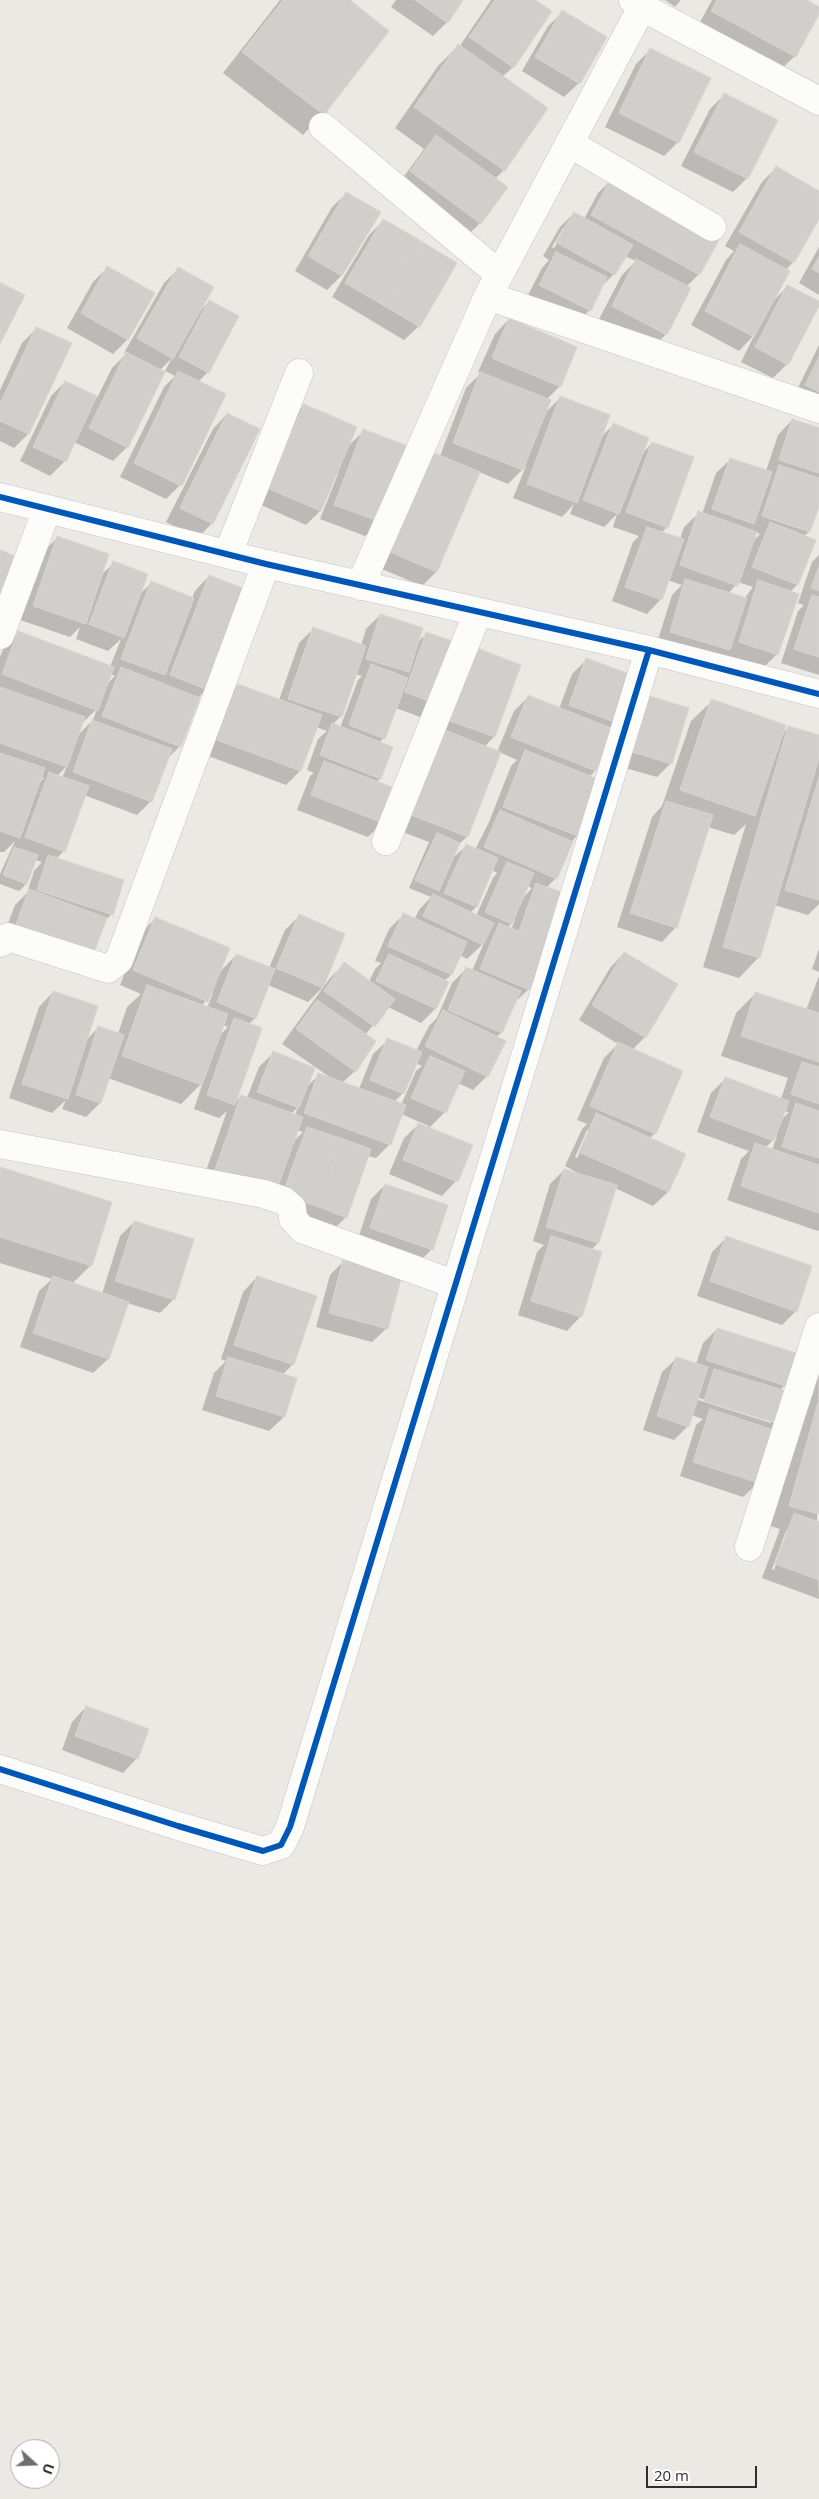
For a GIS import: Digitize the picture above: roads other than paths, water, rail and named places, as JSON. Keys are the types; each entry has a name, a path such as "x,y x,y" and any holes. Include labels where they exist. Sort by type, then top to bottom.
{"street":[{"path":"360,586 494,285 569,143 637,3 819,101"},
{"path":"323,127 494,285 819,409"},
{"path":"569,143 712,227"},
{"path":"228,554 299,373"},
{"path":"0,498 266,564 648,650 819,694"},
{"path":"0,635 47,509"},
{"path":"0,943 8,938 108,969 119,960 266,564"},
{"path":"386,842 478,612"},
{"path":"0,1769 263,1851 280,1845 290,1827 648,650"},
{"path":"0,1144 264,1194 284,1201 292,1208 293,1219 302,1229 454,1284"},
{"path":"749,1547 819,1327"}]}
